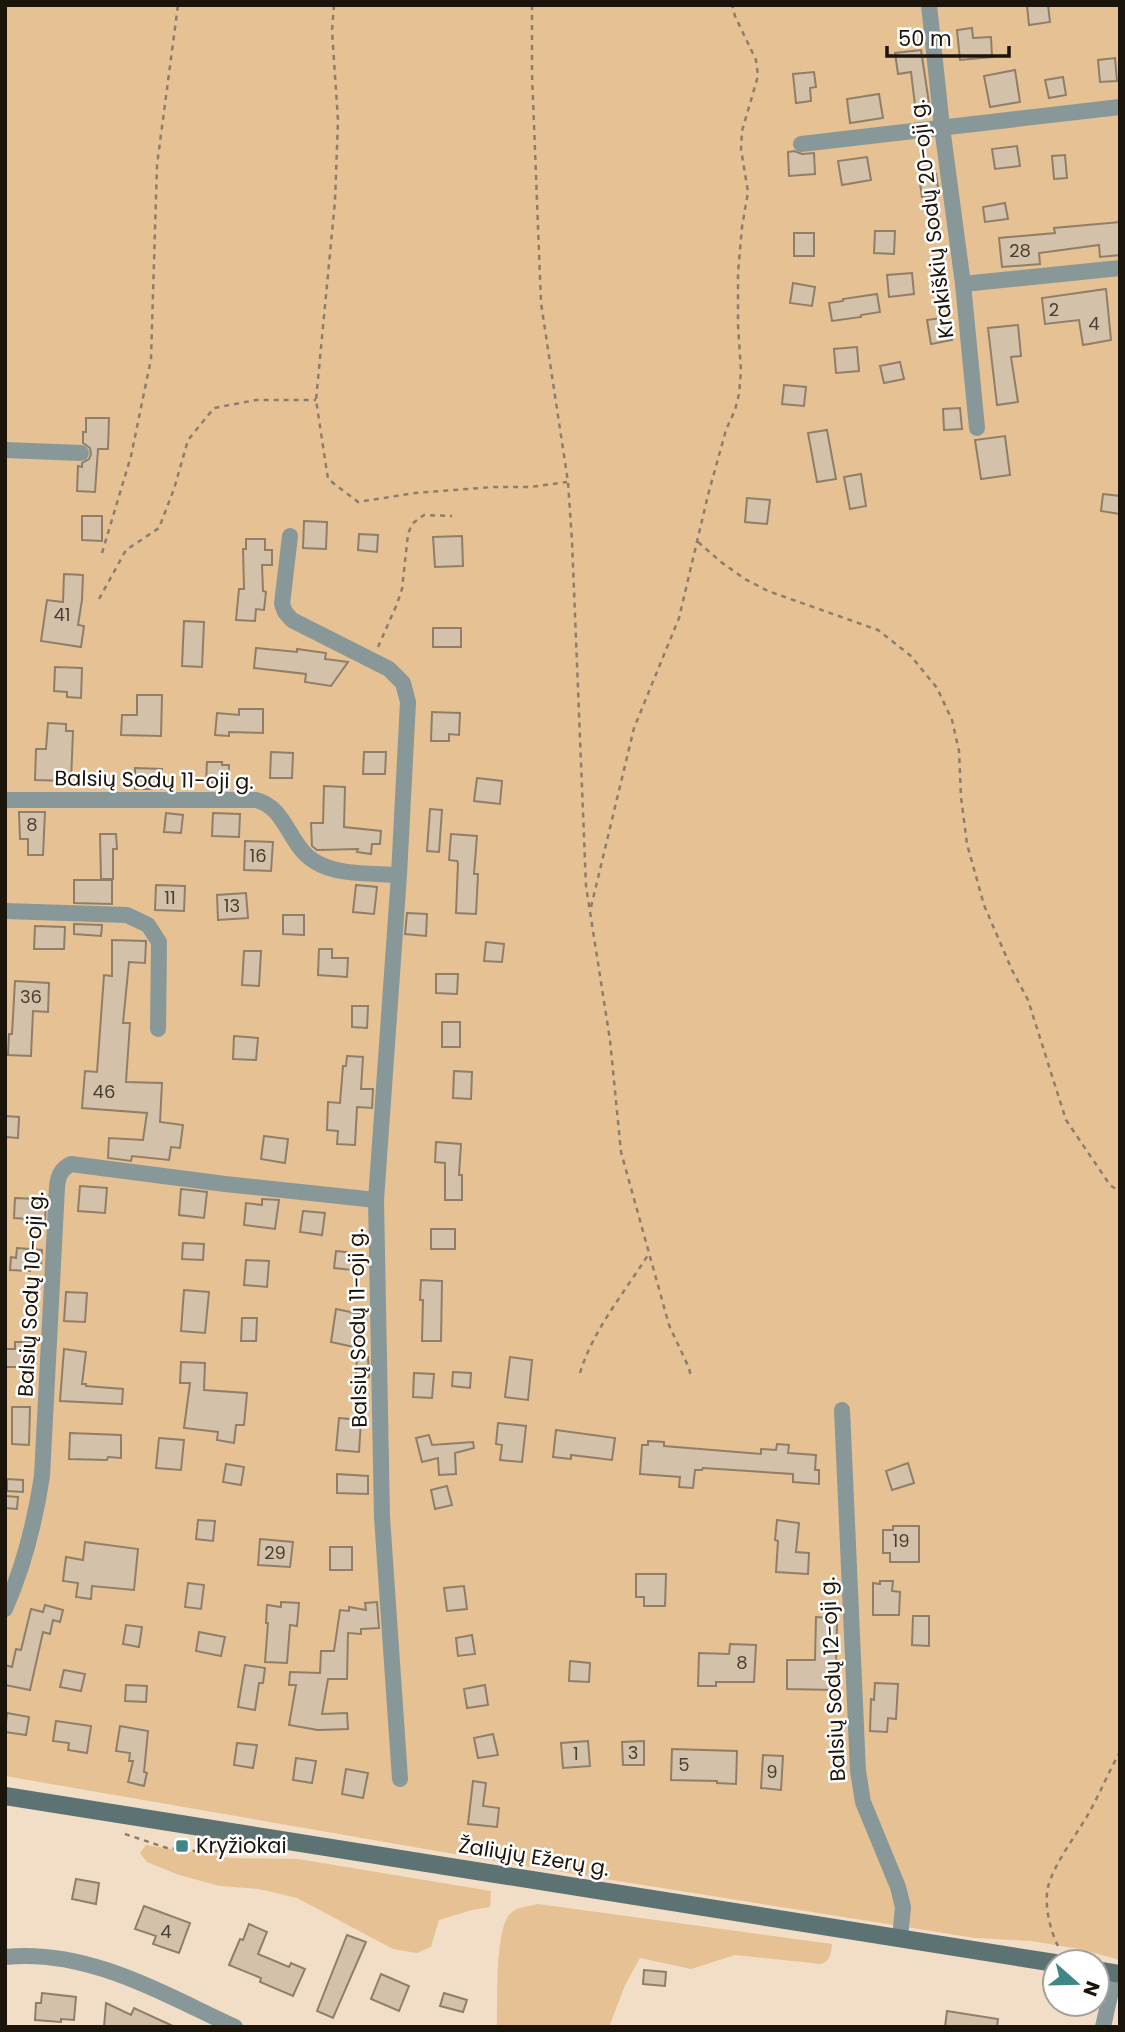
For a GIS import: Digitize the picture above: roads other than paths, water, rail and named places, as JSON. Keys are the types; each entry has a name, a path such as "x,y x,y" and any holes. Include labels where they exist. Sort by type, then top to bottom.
{"main road":[{"name":"Žaliųjų Ežerų g.","path":"5,1796 900,1938 1041,1956"}],"street":[{"name":"Krakiškių Sodų 20-oji g.","path":"929,5 963,284 977,428"},
{"path":"801,144 1120,107"},
{"path":"963,284 1120,268"},
{"path":"5,450 81,453"},
{"name":"Balsių Sodų 11-oji g.","path":"290,536 282,604 285,612 292,620 389,669 403,683 408,702 399,875 376,1200 382,1517 400,1779"},
{"name":"Balsių Sodų 11-oji g.","path":"5,800 256,800 265,802 277,813 302,851 325,867 399,875"},
{"path":"5,911 128,915 148,925 159,942 158,1029"},
{"name":"Balsių Sodų 10-oji g.","path":"5,1609 25,1559 35,1521 42,1476 57,1187 58,1178 65,1167 71,1164 376,1200"},
{"name":"Balsių Sodų 12-oji g.","path":"842,1410 858,1771 863,1802 898,1887 903,1907 900,1938"},
{"path":"5,1957 37,1956 95,1966 119,1974 235,2027"}],"place":[{"name":"Kryžiokai","path":"182,1846"}]}
